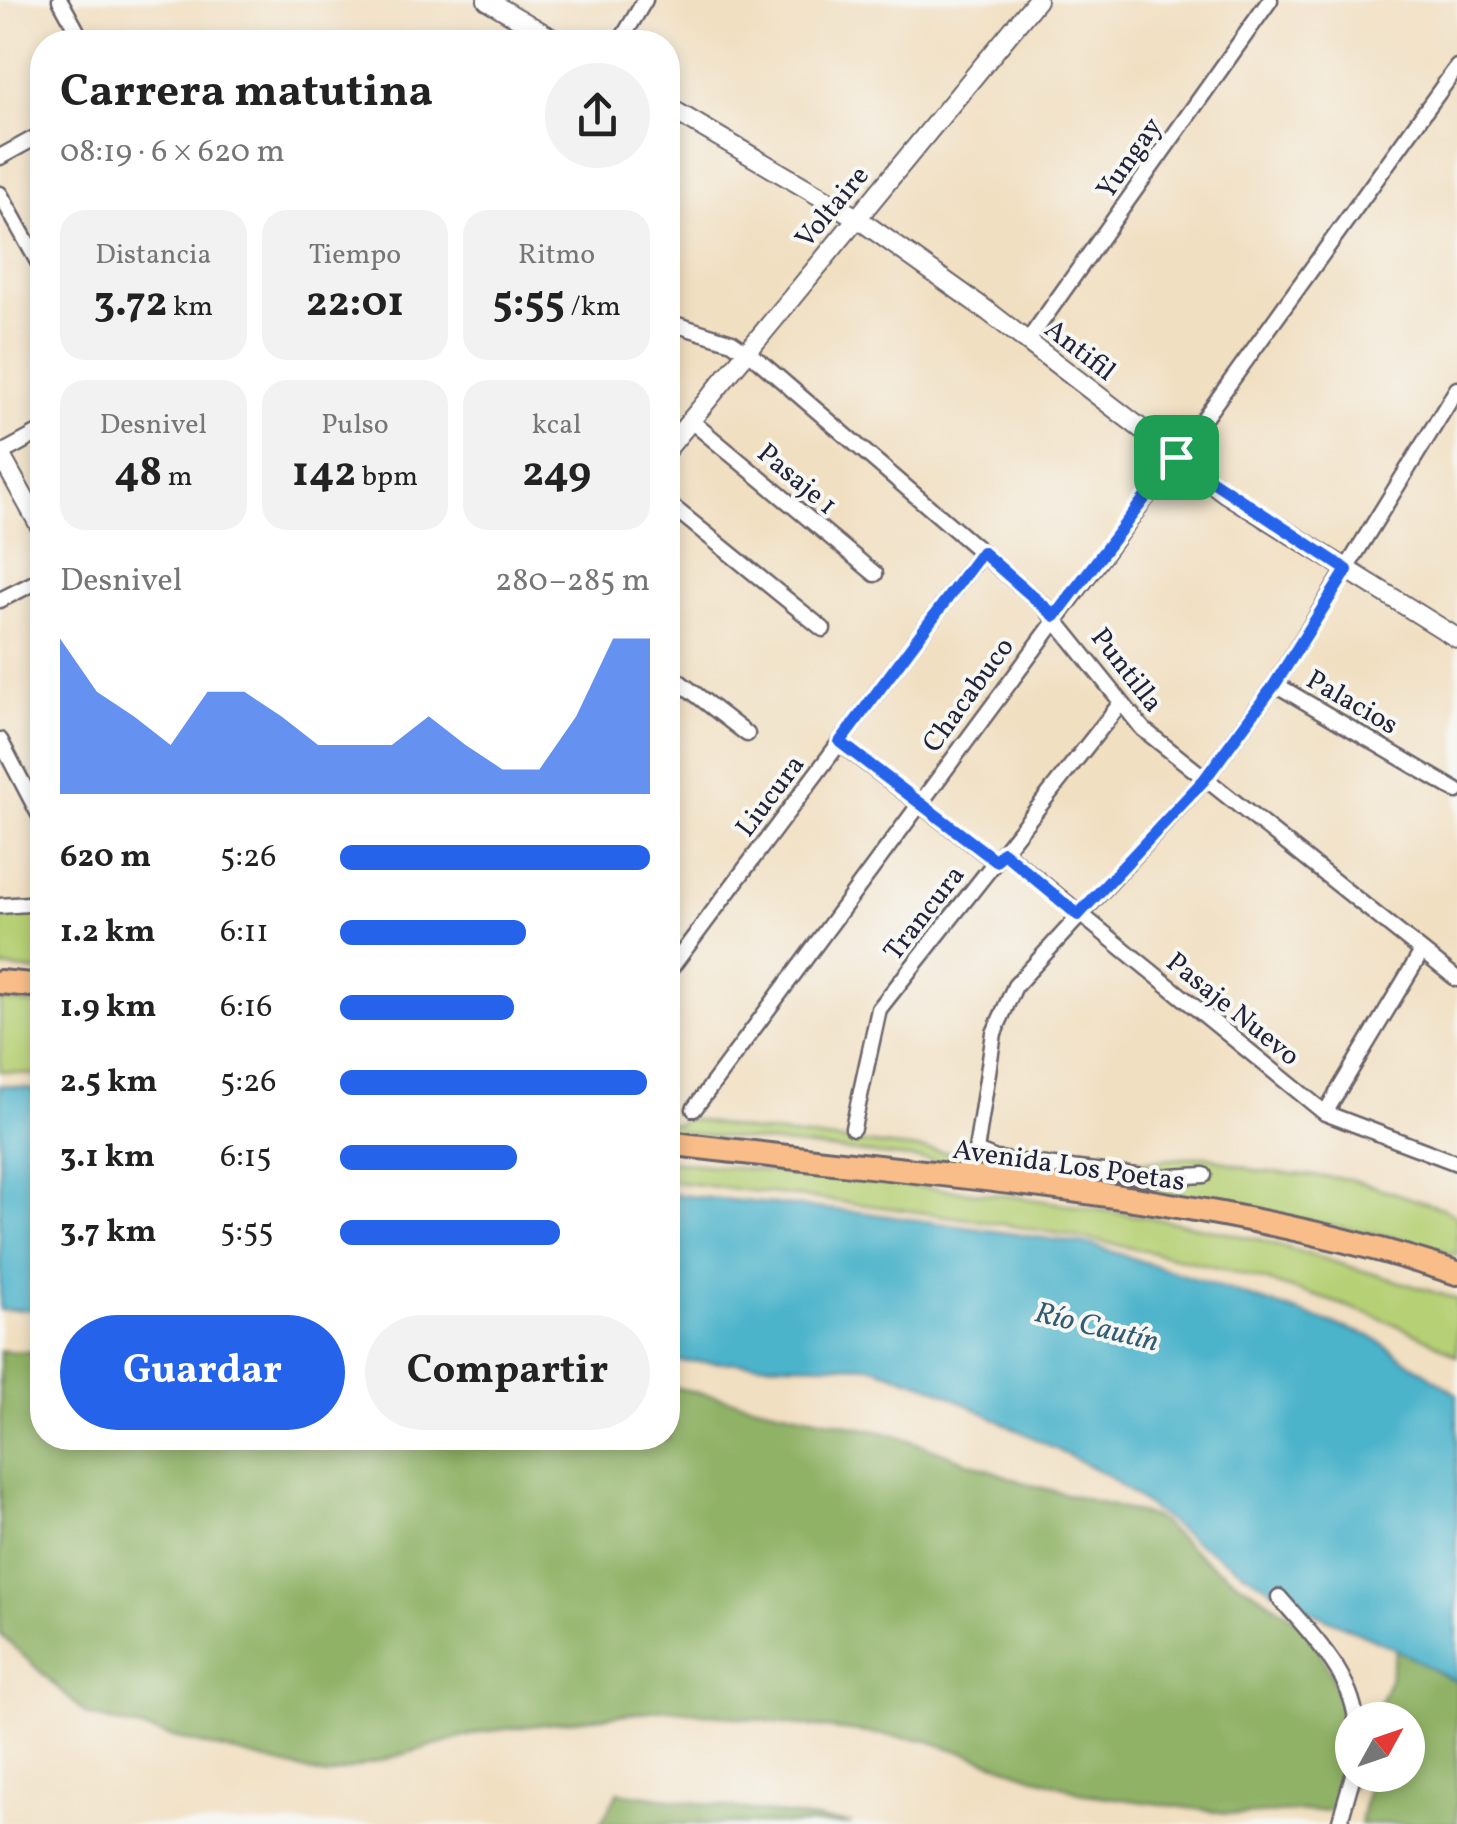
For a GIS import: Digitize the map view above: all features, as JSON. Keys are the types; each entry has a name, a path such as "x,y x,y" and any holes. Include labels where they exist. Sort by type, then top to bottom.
{"main road":[{"path":"0,982 30,985"},
{"name":"Avenida Los Poetas","path":"680,1143 1087,1192 1382,1250 1457,1273"}],"street":[{"path":"60,0 76,30"},
{"path":"487,0 538,30"},
{"path":"627,30 645,0"},
{"name":"Yungay","path":"1028,342 1270,0"},
{"name":"Voltaire","path":"680,431 1032,2"},
{"name":"Chacabuco","path":"694,1109 1176,457 1457,67"},
{"name":"Antifil","path":"680,114 857,218 1028,342 1176,457 1457,638"},
{"path":"0,157 30,141"},
{"path":"0,194 30,248"},
{"name":"Puntilla","path":"680,326 720,338 746,352 1055,616 1120,704 1204,780 1457,979"},
{"path":"1204,1175 1153,1178 996,1159 976,1151 1001,1011 1025,973 1204,780 1275,684 1457,390"},
{"name":"Pasaje 1","path":"690,420 874,574"},
{"path":"30,438 0,454 30,508"},
{"path":"680,514 824,629"},
{"name":"Liucura","path":"680,956 982,552"},
{"path":"0,600 30,585"},
{"path":"680,683 747,734"},
{"name":"Palacios","path":"1275,684 1457,791"},
{"name":"Trancura","path":"854,1128 880,1009 1120,704"},
{"path":"0,740 30,797"},
{"name":"Pasaje Nuevo","path":"840,742 918,803 999,856 1078,915 1325,1113 1457,1163"},
{"path":"0,906 30,904"},
{"path":"1325,1113 1421,953"},
{"path":"1279,1597 1335,1666 1352,1702"},
{"path":"1339,1824 1348,1792"}],"green space":[{"path":"30,912 30,971 0,967 0,913"},
{"path":"0,1000 30,1004 30,1075 0,1071"},
{"path":"686,1118 752,1131 984,1156 985,1147 1140,1162 1206,1156 1257,1171 1350,1179 1445,1209 1457,1217 1457,1256 1411,1241 1090,1178 680,1132 680,1123"},
{"path":"680,1162 1018,1197 1261,1240 1457,1299 1457,1356 1364,1312 1193,1262 1044,1231 680,1182"},
{"path":"0,1351 30,1352 30,1450 680,1450 680,1389 895,1435 1028,1484 1154,1517 1206,1561 1308,1626 1343,1702 1335,1702 1335,1792 1346,1792 1331,1810 1241,1815 1085,1794 926,1740 667,1709 482,1732 326,1776 87,1715 0,1634"},
{"path":"1396,1649 1457,1683 1457,1824 1360,1824 1367,1792 1425,1792 1425,1702 1380,1702"},
{"path":"618,1792 852,1824 600,1824"}],"water":[{"path":"0,1085 30,1089 30,1309 0,1310"},
{"name":"Río Cautín","path":"680,1195 867,1213 1092,1245 1370,1336 1457,1394 1457,1683 1396,1649 1299,1606 1194,1541 1107,1475 930,1386 870,1366 680,1361"}],"route":[{"path":"1176,457 1347,570 1275,684 1204,780 1078,915 1003,852 996,861 840,742 982,552 1055,616 1176,457"}]}
